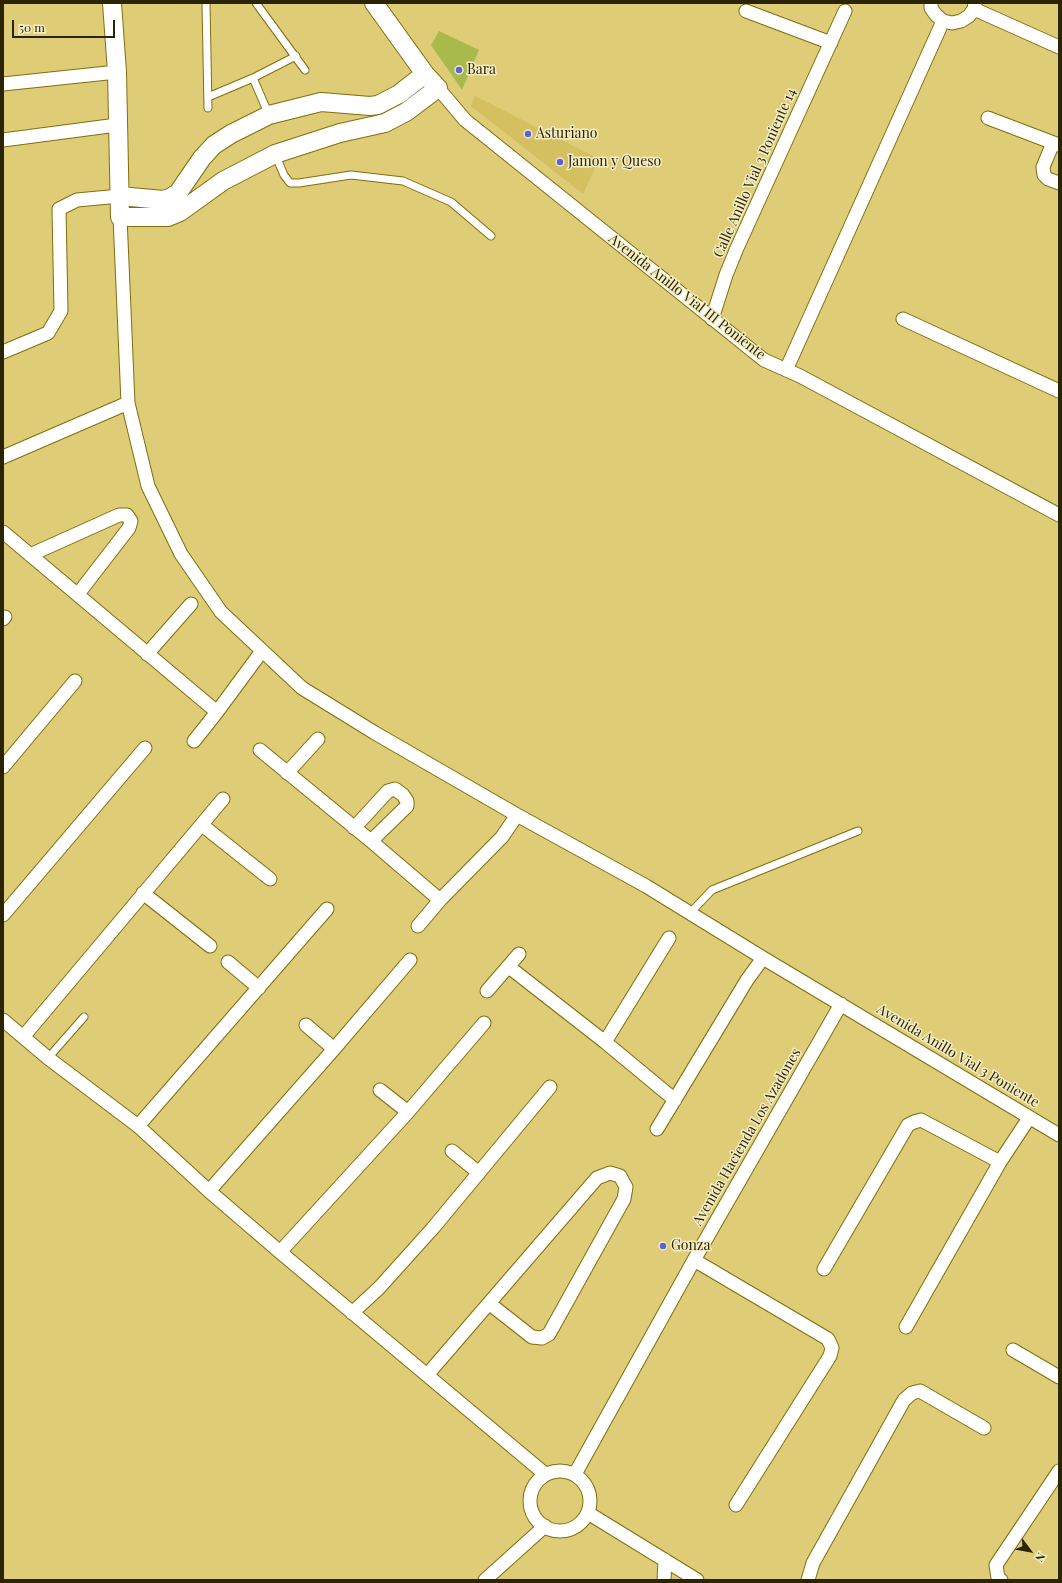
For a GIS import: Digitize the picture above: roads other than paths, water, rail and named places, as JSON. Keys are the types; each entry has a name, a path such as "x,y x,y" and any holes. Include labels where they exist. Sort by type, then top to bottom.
{"street":[{"path":"112,3 117,72 120,217 168,217 180,212 222,181 275,154 340,133 385,123 406,112 438,88"},
{"name":"Avenida Anillo Vial III Poniente","path":"374,3 426,74 465,120 764,360 786,370 1059,515"},
{"path":"931,3 931,8 936,16 943,21 952,23 961,21 968,16 974,6 1059,47"},
{"path":"746,11 831,42"},
{"name":"Calle Anillo Vial 3 Poniente 14","path":"712,319 726,275 844,11"},
{"path":"786,370 943,21"},
{"path":"3,84 117,72"},
{"path":"3,352 48,333 61,311 59,209 77,200 120,196 163,200 170,198 178,193 202,158 214,145 269,115 321,102 378,105 399,94 426,74"},
{"path":"337,104 347,116 348,123 345,129 340,133"},
{"path":"988,118 1056,144 1043,167 1044,175 1048,179 1059,183"},
{"path":"4,144 117,125"},
{"path":"202,158 201,171 209,181 222,181"},
{"name":"Avenida Anillo Vial 3 Poniente","path":"120,217 128,403 148,486 181,554 221,612 302,688 375,733 517,815 646,886 763,958 1059,1135"},
{"path":"903,319 1059,391"},
{"path":"3,457 128,403"},
{"path":"30,555 119,515 127,515 131,521 129,528 78,594"},
{"path":"3,532 217,712"},
{"path":"147,654 191,604"},
{"path":"194,742 262,651"},
{"path":"3,767 75,681"},
{"path":"287,773 318,739"},
{"path":"3,915 145,748"},
{"path":"260,750 440,900"},
{"path":"354,828 388,791 395,789 403,795 407,801 407,806 371,841"},
{"path":"22,1037 202,825 222,799"},
{"path":"418,926 440,900 502,837 517,815"},
{"path":"202,825 270,879"},
{"path":"143,893 210,946"},
{"path":"138,1126 327,909"},
{"path":"605,1042 669,938"},
{"path":"487,991 520,954"},
{"path":"658,1129 747,980 763,958"},
{"path":"209,1191 410,960"},
{"path":"228,962 259,988"},
{"path":"509,967 605,1042 675,1100"},
{"name":"Avenida Hacienda Los Azadones","path":"575,1474 694,1260 841,1004"},
{"path":"3,1020 48,1058 138,1126 209,1191 280,1252 545,1474"},
{"path":"280,1252 408,1112 484,1023"},
{"path":"306,1026 334,1049"},
{"path":"352,1313 379,1288 433,1228 550,1087"},
{"path":"380,1090 408,1112"},
{"path":"906,1327 1000,1162 1029,1118"},
{"path":"824,1269 908,1126 914,1122 921,1120 1000,1162"},
{"path":"452,1151 479,1173"},
{"path":"427,1375 490,1304 597,1178 610,1173 620,1176 626,1187 624,1199 549,1334 542,1338 532,1337 490,1304"},
{"path":"694,1260 828,1339 832,1348 830,1356 736,1505"},
{"path":"1013,1350 1059,1377"},
{"path":"808,1580 813,1563 904,1400 912,1393 920,1391 984,1428"},
{"path":"1001,1580 998,1578 996,1565 1059,1470"},
{"path":"555,1471 566,1471 575,1474 585,1483 590,1492 588,1513 578,1524 565,1530 554,1530 545,1526 538,1521 532,1512 530,1502 532,1492 537,1481 545,1474 555,1471"},
{"path":"588,1513 697,1580"},
{"path":"485,1580 545,1526"},
{"path":"664,1560 664,1580"}],"lane":[{"path":"206,3 208,108"},
{"path":"256,3 305,70"},
{"path":"208,97 253,78 296,56"},
{"path":"253,78 269,115"},
{"path":"275,154 284,175 290,183 299,183 351,174 403,181 451,202 491,236"},
{"path":"690,913 712,890 858,832"},
{"path":"48,1058 84,1017"}],"place":[{"name":"Bara","path":"459,70"},
{"name":"Asturiano","path":"528,134"},
{"name":"Jamon y Queso","path":"560,162"},
{"name":"Gonza","path":"663,1246"}]}
